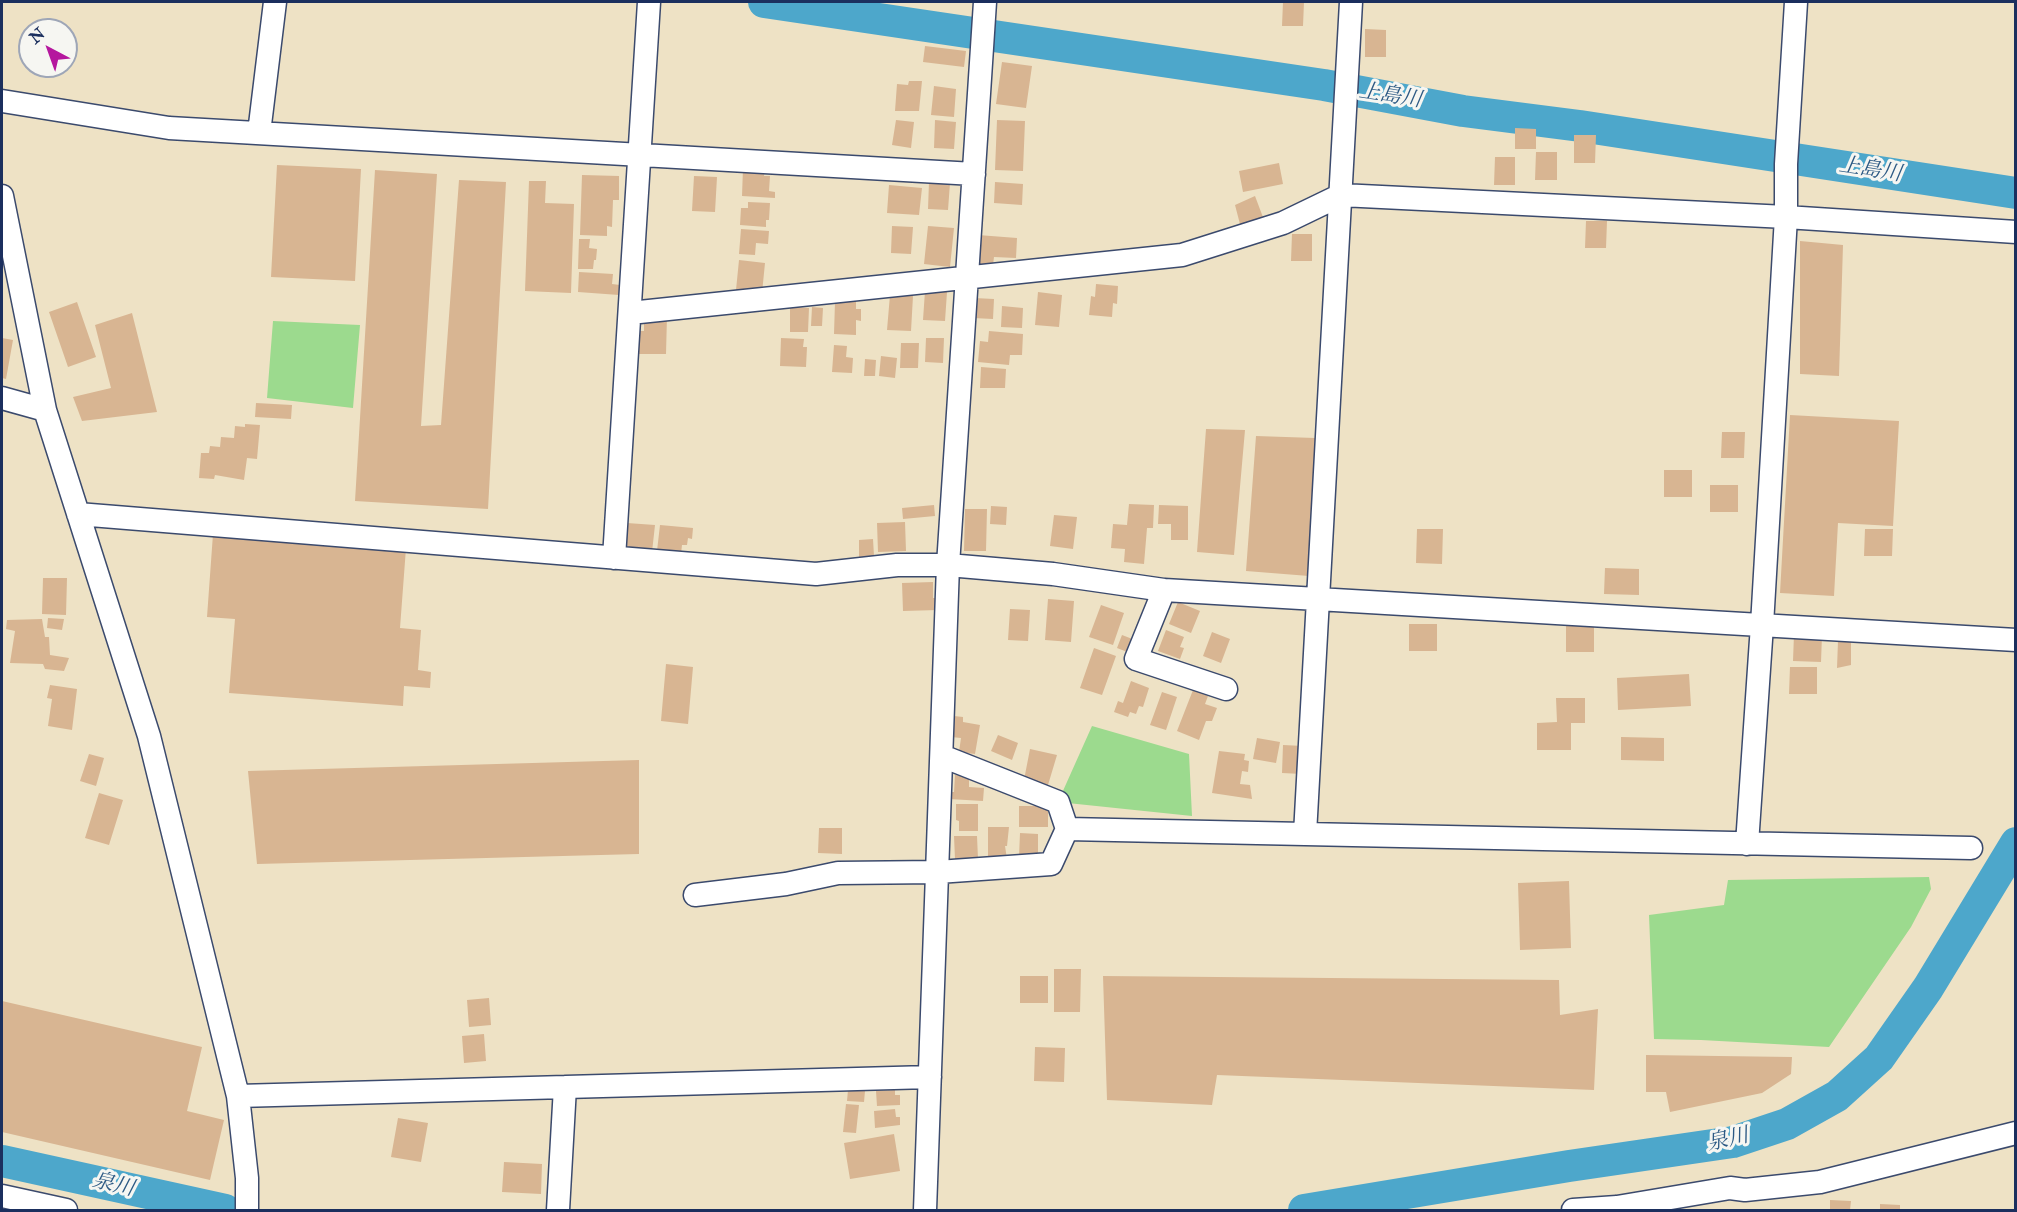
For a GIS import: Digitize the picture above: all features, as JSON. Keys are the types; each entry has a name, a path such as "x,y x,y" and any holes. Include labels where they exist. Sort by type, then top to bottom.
{"street":[{"path":"260,133 275,2"},
{"path":"614,558 648,2"},
{"path":"1305,834 1352,2"},
{"path":"1747,844 1786,217 1787,153 1796,2"},
{"path":"925,1208 948,565 984,9"},
{"path":"2,102 169,128 974,174"},
{"path":"630,313 1182,255 1283,223 1341,195 1786,217 2016,232"},
{"path":"2,196 45,410 149,736 238,1096 247,1178 247,1210"},
{"path":"2,398 45,410"},
{"path":"78,514 816,574 897,565 948,565 1053,574 1164,590 2016,640"},
{"path":"1164,590 1136,659 1226,689"},
{"path":"695,895 786,884 838,873 938,872 1051,864 1067,829 1058,802 942,756"},
{"path":"1067,829 1971,848"},
{"path":"238,1096 930,1077"},
{"path":"558,1210 565,1087"},
{"path":"1573,1210 1617,1207 1730,1188 1745,1200 2016,1133"},
{"path":"2,1196 66,1210"}],"green space":[{"path":"273,321 360,325 353,408 267,398"},
{"path":"1092,726 1189,754 1192,816 1058,802"},
{"path":"1929,877 1931,889 1911,927 1829,1047 1654,1039 1649,915 1724,905 1728,880"}],"building":[{"path":"1283,2 1304,2 1303,26 1282,26"},
{"path":"1365,29 1386,30 1386,57 1365,57"},
{"path":"925,46 966,51 964,67 923,62"},
{"path":"1002,62 1032,66 1026,108 996,104"},
{"path":"909,81 922,81 919,111 895,111 897,84 908,85"},
{"path":"934,86 956,89 954,117 931,115"},
{"path":"896,120 914,122 911,148 892,145"},
{"path":"935,120 956,122 954,149 934,148"},
{"path":"997,120 1025,121 1023,171 995,170"},
{"path":"1515,128 1536,129 1536,149 1515,149"},
{"path":"1574,135 1596,135 1595,163 1574,163"},
{"path":"1536,152 1557,152 1557,180 1535,180"},
{"path":"1495,157 1515,157 1515,185 1494,185"},
{"path":"1279,163 1283,184 1243,192 1239,171"},
{"path":"277,165 361,169 355,281 271,277"},
{"path":"743,168 765,169 764,176 770,176 769,191 775,192 775,198 742,196"},
{"path":"375,170 437,174 421,426 441,425 459,180 506,182 488,509 355,501"},
{"path":"582,175 619,176 619,200 613,200 612,227 607,226 607,236 580,235"},
{"path":"694,176 717,177 715,212 692,211"},
{"path":"529,181 546,181 545,203 574,204 571,293 525,291"},
{"path":"929,182 950,183 948,210 928,209"},
{"path":"995,182 1023,184 1022,205 994,203"},
{"path":"889,185 922,188 919,215 887,213"},
{"path":"1255,196 1264,220 1241,228 1235,205"},
{"path":"748,202 770,203 769,220 766,220 766,227 740,225 741,208 748,208"},
{"path":"1586,221 1607,221 1606,248 1585,248"},
{"path":"892,226 913,227 911,254 891,253"},
{"path":"928,226 954,228 950,267 924,264"},
{"path":"741,229 769,231 768,244 756,243 755,255 739,254"},
{"path":"1292,234 1312,234 1312,261 1291,261"},
{"path":"978,235 1017,238 1016,258 994,257 993,265 977,264"},
{"path":"579,239 590,239 589,248 597,249 593,269 578,269"},
{"path":"1800,241 1843,245 1839,376 1800,374"},
{"path":"739,260 765,263 762,293 736,290"},
{"path":"579,272 613,274 612,284 620,285 619,295 578,292"},
{"path":"1096,284 1118,286 1117,304 1113,303 1112,317 1089,315 1091,296 1095,297"},
{"path":"925,291 947,292 945,321 923,320"},
{"path":"1038,292 1062,295 1059,327 1035,325"},
{"path":"890,295 913,296 911,331 887,330"},
{"path":"841,298 856,298 856,309 861,309 861,321 856,320 856,335 834,334 835,302 841,302"},
{"path":"974,298 994,299 993,319 973,318"},
{"path":"77,302 96,357 68,367 49,312"},
{"path":"1002,306 1023,308 1022,328 1001,327"},
{"path":"790,307 809,308 808,332 790,332"},
{"path":"812,307 823,308 822,326 811,326"},
{"path":"132,313 157,412 82,421 73,397 111,388 95,325"},
{"path":"650,316 667,316 666,354 638,354 638,331 644,331 644,323 650,323"},
{"path":"989,331 1023,334 1022,355 1010,355 1009,365 978,362 980,341 988,342"},
{"path":"2,338 13,340 6,379 2,378"},
{"path":"781,338 804,339 803,347 807,347 806,367 780,366"},
{"path":"926,338 944,338 943,363 925,362"},
{"path":"901,343 919,343 918,368 900,368"},
{"path":"834,345 847,346 846,357 853,358 852,373 832,372"},
{"path":"881,356 897,358 895,378 879,376"},
{"path":"865,359 876,360 875,376 864,376"},
{"path":"981,367 1006,369 1005,388 980,388"},
{"path":"256,403 292,405 291,419 255,417"},
{"path":"1790,415 1899,421 1893,526 1838,523 1834,596 1780,593"},
{"path":"245,424 260,425 257,459 247,458 244,480 215,475 214,479 199,478 201,453 209,453 210,446 220,447 221,437 234,438 235,426 245,427"},
{"path":"1206,429 1245,430 1234,555 1197,552"},
{"path":"1722,432 1745,432 1744,458 1721,458"},
{"path":"1256,436 1315,438 1309,576 1246,571"},
{"path":"1664,470 1692,470 1692,497 1664,497"},
{"path":"1710,485 1738,485 1738,512 1710,512"},
{"path":"1129,504 1154,505 1153,528 1147,528 1144,564 1124,562 1125,549 1111,548 1113,524 1127,525"},
{"path":"934,505 935,516 903,519 902,508"},
{"path":"1159,505 1188,506 1188,540 1171,540 1171,524 1158,524"},
{"path":"991,506 1007,507 1006,525 990,524"},
{"path":"965,509 987,509 986,551 964,551"},
{"path":"1054,515 1077,517 1073,549 1050,546"},
{"path":"905,522 906,551 878,552 877,523"},
{"path":"627,523 655,525 652,552 624,550"},
{"path":"660,525 693,528 692,539 688,538 687,545 682,545 681,554 657,551"},
{"path":"1417,529 1443,529 1442,564 1416,563"},
{"path":"1865,529 1893,529 1892,556 1864,556"},
{"path":"213,534 406,548 400,628 421,630 418,670 431,672 430,688 404,686 403,706 229,693 235,619 207,617"},
{"path":"873,539 874,556 859,557 859,540"},
{"path":"1605,568 1639,569 1639,595 1604,594"},
{"path":"43,578 67,578 66,615 42,614"},
{"path":"933,582 933,598 938,598 938,610 903,611 902,583"},
{"path":"1048,599 1074,601 1071,642 1045,640"},
{"path":"1178,602 1200,611 1191,633 1169,624"},
{"path":"1101,605 1124,613 1113,645 1089,637"},
{"path":"1010,609 1030,610 1028,641 1008,640"},
{"path":"48,618 64,619 62,630 47,628"},
{"path":"42,619 45,637 49,637 50,655 69,658 64,671 45,669 43,664 10,663 15,631 6,629 7,620"},
{"path":"1409,624 1437,624 1437,651 1409,651"},
{"path":"1566,625 1594,625 1594,652 1566,652"},
{"path":"1166,630 1184,637 1180,647 1184,648 1180,659 1158,651"},
{"path":"1212,632 1230,639 1221,663 1203,656"},
{"path":"1794,634 1822,635 1821,662 1793,661"},
{"path":"1122,635 1135,640 1130,653 1117,648"},
{"path":"1838,641 1851,641 1851,665 1837,668"},
{"path":"1094,648 1116,656 1102,695 1080,688"},
{"path":"666,664 693,667 688,724 661,721"},
{"path":"1790,667 1817,667 1817,694 1789,694"},
{"path":"1689,674 1691,706 1618,710 1617,678"},
{"path":"1131,681 1149,688 1143,707 1139,706 1136,714 1130,712 1128,717 1114,712 1118,701 1123,703"},
{"path":"50,685 77,689 72,730 48,726 52,699 47,698"},
{"path":"1193,690 1208,696 1205,704 1217,708 1212,721 1206,721 1199,740 1177,731"},
{"path":"1162,692 1177,697 1166,730 1150,725"},
{"path":"1556,698 1585,698 1585,723 1571,723 1571,750 1537,750 1537,723 1557,722"},
{"path":"954,716 963,717 963,722 980,725 975,754 959,752 961,738 951,737"},
{"path":"998,735 1018,743 1012,760 991,751"},
{"path":"1621,737 1664,738 1664,761 1621,760"},
{"path":"1257,738 1280,742 1276,763 1253,759"},
{"path":"1283,745 1303,746 1302,774 1282,773"},
{"path":"1030,749 1057,755 1048,785 1024,780"},
{"path":"1219,751 1245,754 1244,760 1249,761 1248,772 1242,771 1240,784 1250,785 1252,799 1212,793"},
{"path":"89,754 104,758 96,786 80,781"},
{"path":"639,760 639,854 257,864 248,771"},
{"path":"955,775 969,776 969,787 984,788 983,801 949,799 950,792 954,792"},
{"path":"99,793 123,800 109,845 85,838"},
{"path":"956,804 978,804 978,831 959,831"},
{"path":"1019,806 1048,806 1048,827 1019,827"},
{"path":"988,827 1009,827 1007,846 1005,846 1007,859 988,858"},
{"path":"819,828 842,828 842,854 818,853"},
{"path":"1020,833 1038,834 1038,858 1019,857"},
{"path":"954,836 977,836 978,859 955,859"},
{"path":"1569,881 1571,948 1520,950 1518,883"},
{"path":"1054,969 1081,969 1080,1012 1054,1012"},
{"path":"1020,976 1048,976 1048,1003 1020,1003"},
{"path":"1103,976 1559,980 1560,1015 1598,1009 1594,1090 1217,1075 1212,1105 1107,1100"},
{"path":"489,998 491,1025 469,1027 467,1000"},
{"path":"2,1001 202,1047 187,1111 224,1120 210,1180 2,1132"},
{"path":"484,1034 486,1061 464,1063 462,1036"},
{"path":"1035,1047 1065,1048 1064,1082 1034,1081"},
{"path":"1646,1055 1792,1057 1791,1074 1762,1093 1670,1112 1666,1092 1646,1092"},
{"path":"848,1090 865,1091 864,1102 847,1101"},
{"path":"895,1090 895,1095 900,1095 900,1105 877,1106 876,1091"},
{"path":"846,1104 859,1105 856,1133 843,1132"},
{"path":"895,1109 896,1117 900,1117 900,1125 875,1128 874,1111"},
{"path":"398,1118 428,1123 421,1162 391,1157"},
{"path":"894,1134 900,1171 850,1179 844,1143"},
{"path":"504,1162 542,1164 541,1194 502,1192"},
{"path":"1830,1200 1851,1201 1850,1210 1830,1210"},
{"path":"1880,1204 1900,1205 1900,1210 1880,1210"}],"waterway":[{"name":"上島川","path":"764,2 1324,85 1463,111 1580,126 2016,193"},
{"name":"泉川","path":"1304,1210 1569,1166 1733,1142 1787,1124 1837,1096 1879,1058 1928,988 2016,843"},
{"name":"泉川","path":"2,1161 225,1210"}]}
